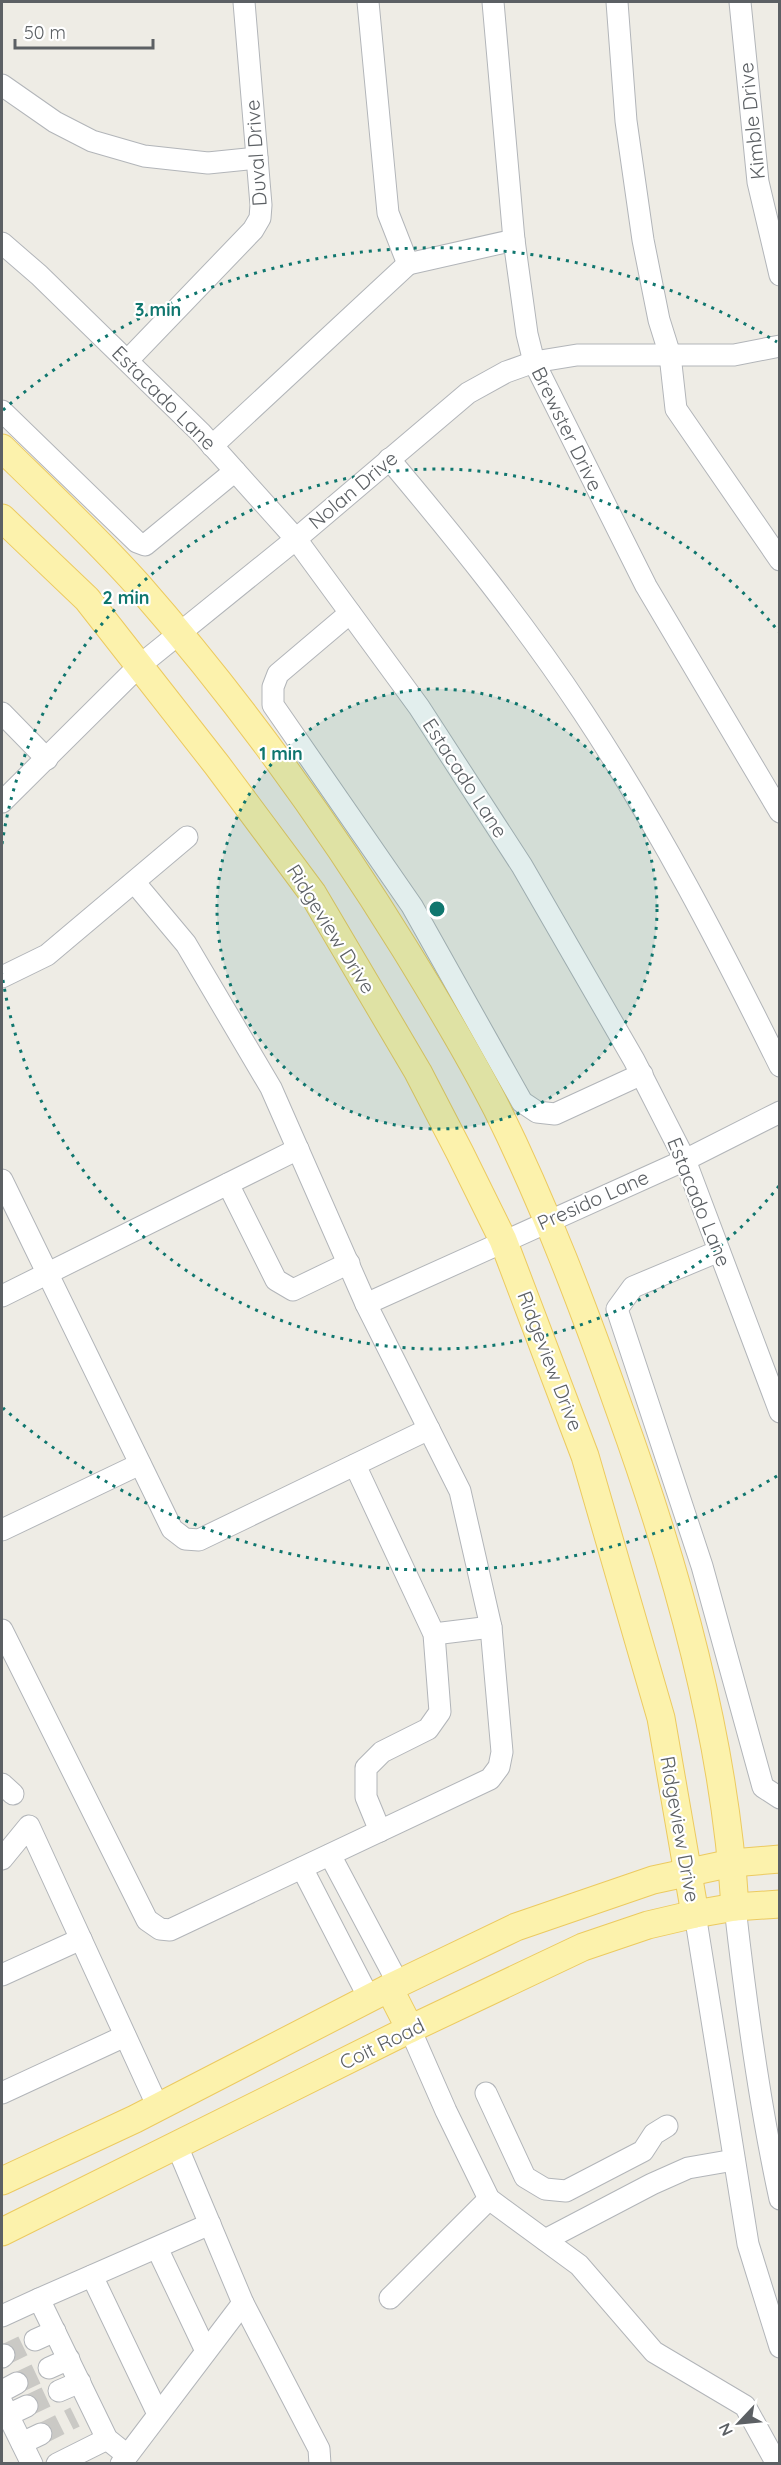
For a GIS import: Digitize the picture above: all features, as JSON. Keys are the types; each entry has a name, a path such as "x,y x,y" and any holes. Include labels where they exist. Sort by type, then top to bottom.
{"main road":[{"path":"2,448 136,583 285,770 365,884 434,995 496,1108 548,1221 586,1315 649,1489 686,1618 717,1757 732,1863 735,1907"},
{"name":"Ridgeview Drive","path":"2,518 87,599 313,894 418,1072 503,1240 589,1467 661,1718 695,1914"},
{"path":"2,2181 158,2107 385,1990 516,1928 653,1880 732,1863 780,1858"},
{"name":"Coit Road","path":"2,2232 410,2029 583,1947 648,1925 695,1914 735,1907 780,1904"},
{"path":"385,1990 410,2029"},
{"path":"158,2107 177,2146"}],"street":[{"name":"Duval Drive","path":"128,360 253,230 260,218 258,158 244,2"},
{"path":"368,2 388,213 408,264"},
{"name":"Brewster Drive","path":"493,2 514,240 526,334 534,362 646,586 780,812"},
{"path":"617,2 626,121 643,240 670,355 676,409 780,560"},
{"name":"Kimble Drive","path":"740,2 758,182 780,275"},
{"path":"2,85 55,122 74,132 92,141 144,156 208,163 258,158"},
{"path":"212,446 408,264 514,240"},
{"name":"Estacado Lane","path":"2,243 128,360 235,471 296,539 419,707 522,866 642,1074 685,1160 780,1412"},
{"name":"Nolan Drive","path":"2,802 139,666 296,539 468,393 506,372 534,362 577,355 734,355 780,346"},
{"path":"2,411 137,542 146,545 235,471"},
{"path":"390,459 478,566 583,712 652,824 734,974 780,1066"},
{"path":"350,613 278,674 273,687 273,705 412,906 451,971 522,1102 537,1112 555,1114 642,1074"},
{"path":"2,713 47,759"},
{"path":"2,977 47,955 187,837"},
{"path":"2,1630 147,1920 160,1929 170,1930 490,1779 499,1767 502,1752 491,1627 460,1491 366,1304 271,1088 186,944 135,883"},
{"name":"Presido Lane","path":"366,1304 503,1240 685,1160 780,1112"},
{"path":"2,1296 298,1149"},
{"path":"2,1180 172,1529 185,1539 199,1540 429,1429"},
{"path":"228,1184 276,1280 293,1290 349,1263"},
{"path":"719,1251 633,1287 617,1310 702,1566 763,1787 780,1798"},
{"path":"2,1530 140,1464"},
{"path":"355,1465 434,1634 440,1712 428,1729 382,1752 366,1768 366,1797 380,1831"},
{"path":"434,1634 491,1627"},
{"path":"2,1859 29,1826 158,2107"},
{"path":"330,1855 385,1990"},
{"path":"302,1868 385,1990"},
{"path":"735,1907 745,2003 768,2144 780,2199"},
{"name":"Ridgeview Drive","path":"695,1914 748,2244 780,2347"},
{"path":"2,1975 81,1939"},
{"path":"410,2029 446,2111 489,2199 579,2265 654,2352 745,2406 777,2463"},
{"path":"2,2094 125,2036"},
{"path":"486,2093 525,2177 545,2189 566,2191 576,2186 643,2151 654,2134 667,2126"},
{"path":"177,2146 243,2303 319,2449 320,2463"},
{"path":"545,2241 652,2184 688,2168 734,2160"},
{"path":"390,2298 489,2199"},
{"path":"2,2316 210,2224"},
{"path":"157,2247 206,2351"},
{"path":"92,2276 158,2414"},
{"path":"39,2299 80,2382 84,2413 124,2459 243,2303"},
{"path":"35,2340 55,2331"},
{"path":"49,2368 69,2359"},
{"path":"59,2391 80,2382"},
{"path":"5,2409 27,2406"},
{"path":"5,2409 31,2438 32,2463"},
{"path":"57,2463 107,2439"}],"tunnel":[{"path":"4,2355 35,2340"},
{"path":"17,2383 49,2368"},
{"path":"27,2406 59,2391"},
{"path":"41,2434 75,2417"}]}
